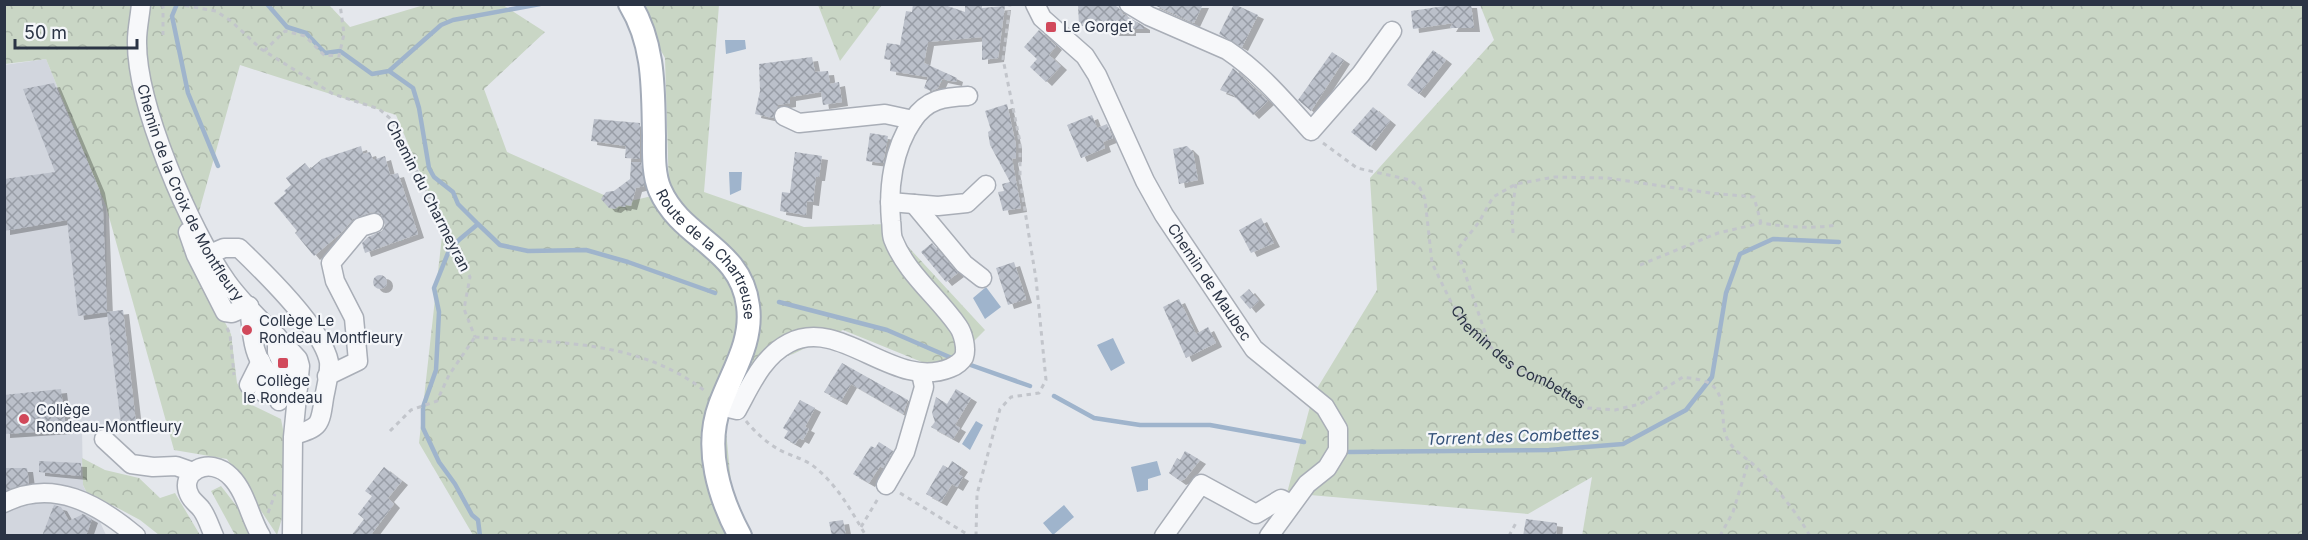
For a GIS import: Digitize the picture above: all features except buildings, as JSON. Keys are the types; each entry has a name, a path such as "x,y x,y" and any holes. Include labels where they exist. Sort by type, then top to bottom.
{"main road":[{"name":"Route de la Chartreuse","path":"630,4 640,21 653,77 654,156 659,187 668,206 681,222 729,261 742,279 746,292 747,336 715,427 715,465 727,510 740,536"}],"street":[{"name":"Chemin de la Croix de Montfleury","path":"141,4 137,42 140,74 158,138 183,201 210,254 229,284 260,365 294,435 292,536"},
{"name":"Chemin de Maubec","path":"1035,4 1042,18 1085,56 1096,75 1144,181 1164,215 1254,349 1325,407 1338,429 1338,450 1326,468 1307,484 1269,536"},
{"path":"1129,4 1149,16 1237,56 1252,67 1311,131 1360,74 1392,32"},
{"path":"723,403 762,364 790,342 806,338 840,342 903,369 921,373 940,372 960,361 965,343 960,327 909,267 892,238 890,202 891,176 902,140 919,110 944,97 968,96"},
{"path":"784,116 799,123 885,114 913,120"},
{"path":"890,202 938,206 967,203 986,185"},
{"path":"183,201 190,240 225,312 232,313 260,365"},
{"path":"914,204 964,264 982,278"},
{"path":"327,376 358,361 354,318 336,281 331,262 361,227 374,223"},
{"path":"210,254 224,248 238,248 273,282 323,342 329,364 321,422 315,429 294,435"},
{"name":"Chemin de la Croix de Montfleury","path":"278,336 298,359 300,366 260,365 278,336"},
{"path":"886,485 905,452 924,387 921,373"},
{"path":"104,439 131,464 153,467 176,466 193,472"},
{"path":"214,536 202,510 190,496 187,484 193,472 201,467 213,465 234,480 261,536"},
{"path":"1164,536 1201,484 1256,514 1281,499 1291,504"},
{"path":"4,503 30,494 50,491 73,497 99,509 136,536"}],"path":[{"path":"163,4 163,35"},
{"path":"264,51 285,31 305,36 324,55 339,56 344,34 340,4"},
{"path":"976,536 977,494 1000,409 1011,397 1039,393 1046,380 1036,279 1020,180 1020,142 1003,59 1010,4"},
{"name":"Chemin du Charmeyran","path":"177,5 216,11 231,21 264,51 333,94 379,108 392,120 470,277 464,309 475,337"},
{"name":"Chemin des Combettes","path":"1311,131 1338,156 1357,168 1410,180 1420,188 1425,199 1432,263 1450,300 1467,326 1517,370 1546,381 1588,408 1615,410 1640,404 1683,377 1704,381 1714,387 1723,407 1726,439 1737,452 1749,460 1794,512 1810,536"},
{"path":"1488,343 1457,250 1479,222 1493,197 1516,184 1555,177 1607,178 1754,197 1761,223"},
{"path":"1513,233 1512,210 1516,184"},
{"path":"1640,265 1719,234 1761,223 1817,228 1837,225"},
{"path":"260,365 230,334 260,365"},
{"path":"390,431 411,410 437,401 449,375 475,337 539,339 611,348 684,375 723,403 770,443 811,464 829,481 849,507 866,536"},
{"path":"1720,536 1733,512 1749,460"},
{"path":"861,527 886,485 970,536"},
{"path":"1509,536 1517,521"}],"shaded area":[{"path":"46,59 106,206 107,312 123,310 136,423 82,429 83,485 106,535 5,535 4,65"}],"green space":[{"path":"4,5 329,5 350,27 424,5 503,5 545,32 484,89 507,152 622,203 669,192 665,58 636,5 719,5 704,192 804,227 887,224 985,330 944,371 843,330 793,354 721,379 736,535 473,535 419,443 443,227 396,115 240,65 188,251 231,334 237,383 250,404 281,419 293,481 277,535 227,459 174,450 106,206 46,59 5,64"},
{"path":"818,5 882,5 840,61"},
{"path":"1480,5 2303,5 2303,535 1582,536 1592,477 1528,514 1287,493 1313,395 1377,290 1370,178 1494,40"},
{"path":"82,458 105,470 139,478 160,498 175,493 200,535 159,535 140,520 114,506 89,497 83,485"},
{"path":"221,486 259,535 235,535 211,491"}],"water":[{"path":"725,40 745,40 746,49 726,54"},
{"path":"729,172 742,172 741,190 730,195"},
{"path":"986,287 1001,307 985,319 973,298"},
{"path":"1113,338 1125,363 1111,371 1097,345"},
{"path":"976,421 983,425 970,450 962,444"},
{"path":"1157,461 1161,475 1148,479 1148,490 1137,492 1131,467"},
{"path":"1064,505 1074,517 1053,535 1043,523"}],"waterway":[{"path":"177,4 172,16 188,93 218,166"},
{"path":"267,4 287,27 306,33 325,53 340,51 372,74 389,71 413,88 419,108 429,168 434,177 453,192 458,204 478,224 460,239"},
{"path":"389,71 441,25 453,20 540,4"},
{"name":"Torrent des Combettes","path":"478,224 500,245 528,251 586,250 628,262 715,293"},
{"name":"Torrent des Combettes","path":"1349,452 1549,450 1623,444 1686,410 1712,377 1726,293 1740,254 1773,239 1839,242"},
{"path":"459,240 450,248 434,288 439,312 436,370 423,407 423,428 439,462 455,484 472,515 478,520 480,536"},
{"name":"Torrent des Combettes","path":"779,302 887,330 954,359"},
{"name":"Torrent des Combettes","path":"965,363 1030,386"},
{"name":"Torrent des Combettes","path":"1054,396 1094,418 1140,425 1210,425 1304,442"}],"place":[{"name":"Le Gorget","path":"1051,27"},
{"name":"Collège Le Rondeau Montfleury","path":"247,330"},
{"name":"Collège le Rondeau","path":"283,363"},
{"name":"Collège Rondeau-Montfleury","path":"24,419"}]}
